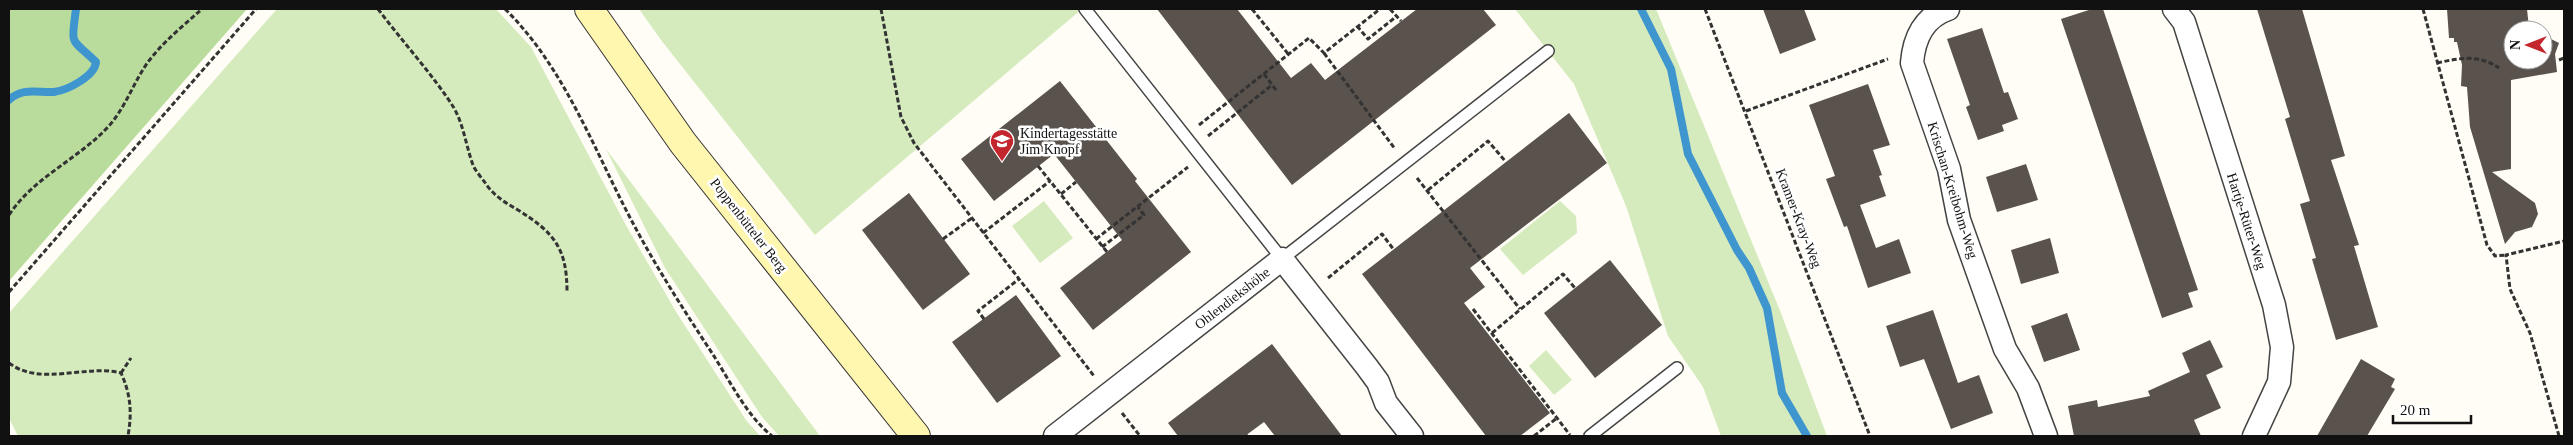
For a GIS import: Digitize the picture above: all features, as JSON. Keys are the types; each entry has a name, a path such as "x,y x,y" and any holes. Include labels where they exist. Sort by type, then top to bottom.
{"main road":[{"name":"Poppenbütteler Berg","path":"589,9 683,143 916,436"}],"street":[{"name":"Krischan-Kreibohm-Weg","path":"1948,9 1936,13 1920,29 1913,51 1912,62 1949,169 1959,220 2005,349 2028,388 2046,436"},
{"name":"Hartje-Rüter-Weg","path":"2174,9 2184,22 2274,305 2282,347 2279,382 2254,436"},
{"name":"Ohlendiekshöhe","path":"1055,436 1282,259 1367,366 1378,382 1386,403 1412,436"}],"lane":[{"path":"1085,9 1282,259 1548,51"},
{"path":"1590,436 1678,368"}],"path":[{"path":"9,215 41,179 84,150 108,126 125,106 148,62 202,9"},
{"path":"9,292 256,9"},
{"path":"378,9 453,108 463,127 474,167 488,188 540,227 552,238 563,253 567,272 567,292"},
{"path":"506,9 537,47 569,95 635,227 737,394 762,428 772,436"},
{"path":"881,9 900,117 914,143 1140,436"},
{"path":"1252,9 1289,55"},
{"path":"1324,53 1380,9"},
{"path":"1390,9 1401,21"},
{"name":"Kramer-Kray-Weg","path":"1705,9 1870,436"},
{"path":"2423,9 2487,246 2495,256 2564,242"},
{"path":"1357,26 1368,39 1397,16"},
{"path":"1185,135 1309,38 1324,53 1406,163 1520,309"},
{"path":"1746,111 1913,51"},
{"path":"2437,63 2467,58 2488,60 2499,68"},
{"path":"2559,60 2564,58"},
{"path":"1264,74 1276,90"},
{"path":"1194,147 1272,85"},
{"path":"1428,190 1488,141 1506,162"},
{"path":"1096,239 1202,157"},
{"path":"1038,166 1107,252"},
{"path":"983,233 1050,181"},
{"path":"1061,194 1076,182"},
{"path":"1102,247 1144,215 1138,207"},
{"path":"944,239 972,218"},
{"path":"1309,293 1382,234 1394,250"},
{"path":"2506,255 2510,289 2530,333 2558,436"},
{"path":"1492,333 1562,274 1575,288"},
{"path":"984,319 978,311 1019,279"},
{"path":"1473,309 1572,436"},
{"path":"121,373 131,358"},
{"path":"9,363 24,372 40,374 95,370 121,373"},
{"path":"121,373 130,391 131,418 128,436"},
{"path":"1534,436 1557,418"}],"green space":[{"path":"9,9 247,9 9,281"},
{"path":"277,9 496,9 531,47 627,227 678,315 746,420 760,436 18,436 9,418 9,313"},
{"path":"639,9 1082,9 815,235 661,40"},
{"path":"1515,9 1656,9 1781,313 1827,436 1721,436 1703,387 1668,336 1626,206 1574,84"},
{"path":"606,149 820,436 779,436 762,417 665,268"},
{"path":"1044,201 1073,238 1040,263 1012,226"},
{"path":"1560,201 1576,216 1577,233 1523,275 1500,249"},
{"path":"1546,350 1572,380 1554,395 1529,366"}],"building":[{"path":"1157,9 1237,9 1291,78 1311,63 1325,80 1417,9 1483,9 1496,25 1292,185"},
{"path":"1763,9 1804,9 1816,40 1780,54"},
{"path":"2092,9 2103,9 2198,290 2188,293 2193,307 2162,318 2061,19"},
{"path":"2257,9 2302,9 2345,156 2331,160 2359,245 2354,246 2378,327 2336,340 2312,259 2316,258 2300,204 2310,201 2285,119 2290,117"},
{"path":"2447,9 2527,9 2528,20 2503,20 2503,70 2553,70 2553,40 2559,43 2555,54 2557,72 2511,80 2511,169 2492,172 2535,203 2538,214 2532,227 2515,232 2505,244 2470,127 2467,87 2461,86 2462,65 2457,42 2454,42 2454,38 2449,38"},
{"path":"1982,28 2004,93 2008,92 2018,119 2002,125 2004,131 1978,140 1966,107 1970,105 1947,39"},
{"path":"1060,81 1137,179 1135,181 1191,252 1093,330 1060,288 1122,240 1054,154 994,201 961,159"},
{"path":"1868,84 1890,145 1873,150 1882,175 1879,176 1886,196 1860,205 1876,248 1899,239 1911,273 1868,288 1847,226 1844,227 1826,179 1835,176 1809,105"},
{"path":"1569,113 1607,163 1470,268 1485,287 1464,303 1550,413 1520,436 1486,436 1362,274"},
{"path":"2026,164 2038,200 1997,212 1986,177"},
{"path":"909,193 970,274 923,310 862,230"},
{"path":"2050,238 2059,273 2021,284 2011,250"},
{"path":"1610,260 1662,325 1595,378 1544,313"},
{"path":"1016,295 1061,356 997,403 952,342"},
{"path":"1933,310 1958,383 1979,375 1993,413 1951,429 1924,359 1900,367 1886,326"},
{"path":"2067,313 2080,350 2044,362 2031,326"},
{"path":"2210,340 2223,367 2206,375 2221,408 2194,420 2201,436 2074,436 2068,406 2097,400 2098,407 2150,396 2148,391 2190,372 2182,353"},
{"path":"1272,344 1342,436 1275,436 1264,422 1245,436 1178,436 1168,423"},
{"path":"2361,359 2395,379 2391,387 2395,389 2367,436 2317,436"}],"waterway":[{"path":"9,100 19,93 60,91 80,82 91,72 96,62 77,44 73,36 76,9"},
{"path":"1641,9 1671,69 1688,154 1737,250 1749,268 1767,308 1782,393 1807,436"}],"place":[{"name":"Kindertagesstätte Jim Knopf","path":"1002,162"}]}
